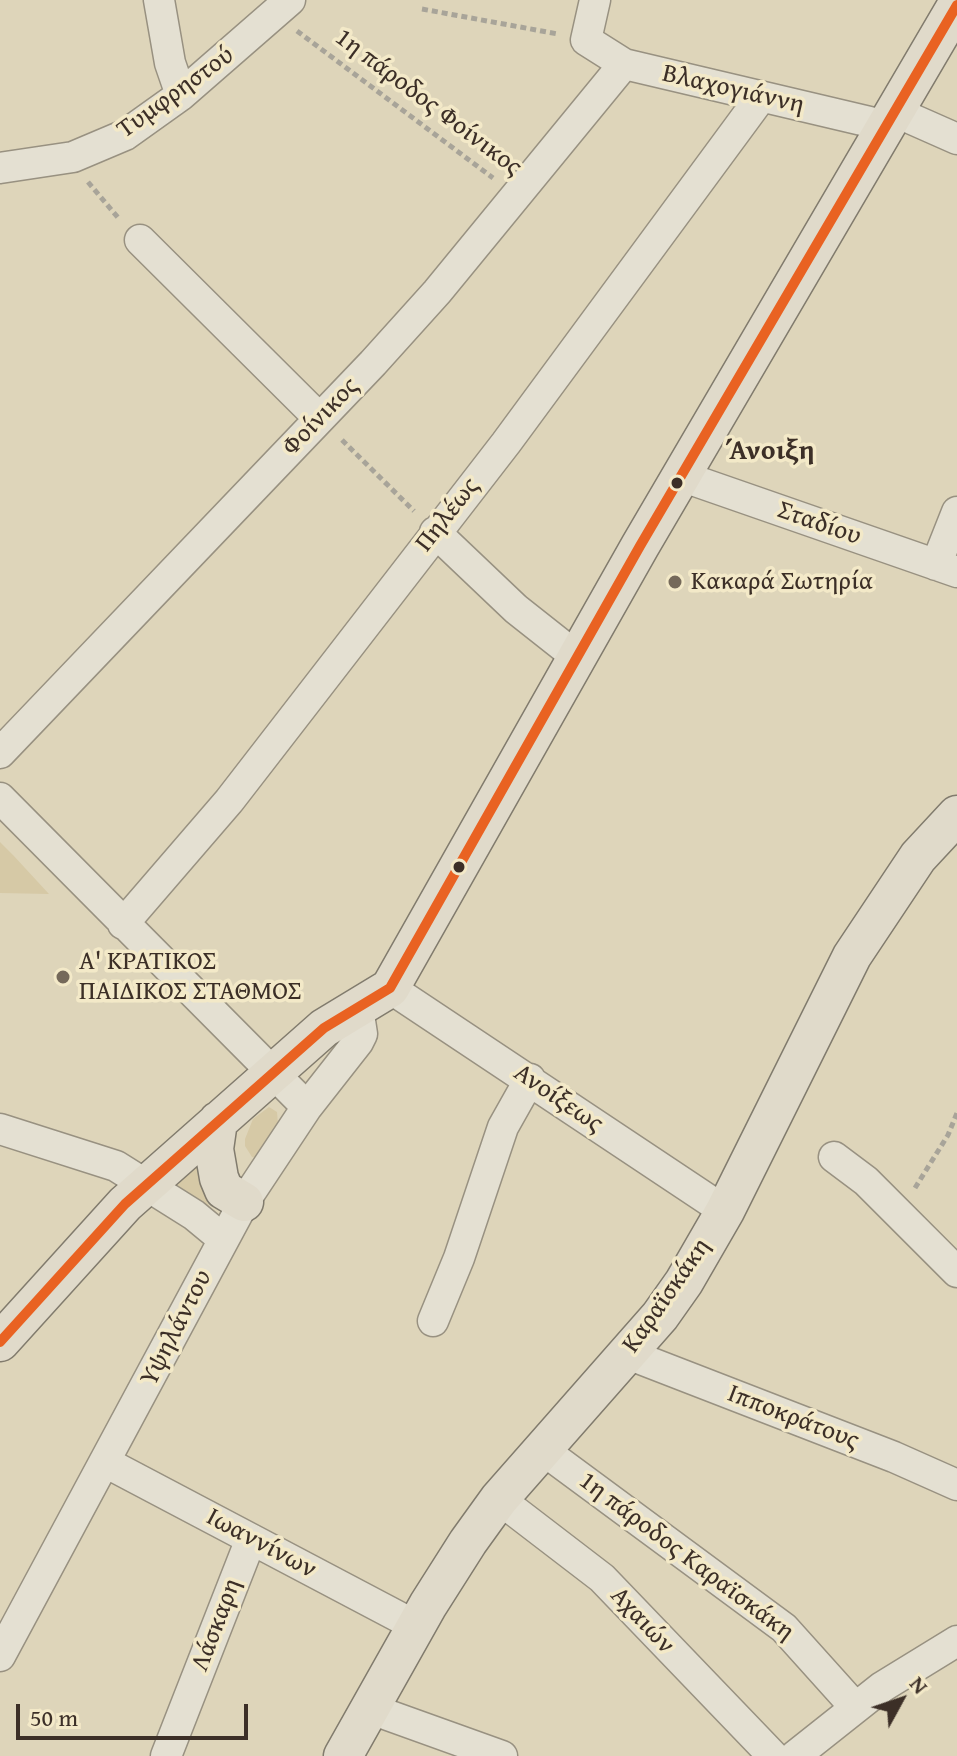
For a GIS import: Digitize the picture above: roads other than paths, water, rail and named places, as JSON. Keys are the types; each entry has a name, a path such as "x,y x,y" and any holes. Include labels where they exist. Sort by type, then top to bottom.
{"main road":[{"path":"0,1342 112,1216 145,1186 324,1028 390,988 681,476 957,5"},
{"name":"Καραϊσκάκη","path":"343,1756 446,1574 499,1499 628,1354 684,1282 725,1211 852,956 918,857 957,815"},
{"path":"218,1121 214,1149 219,1178 224,1190 244,1202"}],"street":[{"path":"159,0 170,63 181,95"},
{"name":"Βλαχογιάννη","path":"595,0 586,40 624,64 761,97 891,119 957,139"},
{"name":"Τυμφρηστού","path":"0,168 73,157 125,135 181,95 283,8"},
{"name":"Φοίνικος","path":"0,753 437,292 624,64"},
{"name":"Πηλέως","path":"123,924 229,801 506,443 761,97"},
{"path":"140,240 319,418"},
{"name":"Σταδίου","path":"681,476 947,568"},
{"path":"947,568 957,512"},
{"path":"435,532 516,609 578,658"},
{"path":"0,798 307,1107"},
{"name":"Ανοίξεως","path":"390,988 725,1211"},
{"name":"Υψηλάντου","path":"0,1656 107,1463 244,1202 307,1107 358,1042 362,1034 358,1008"},
{"path":"433,1321 459,1258 503,1127 530,1079"},
{"path":"0,1129 116,1166 187,1210 223,1239"},
{"path":"834,1157 866,1181 957,1272"},
{"name":"Ιπποκράτους","path":"628,1354 894,1457 957,1485"},
{"name":"1η πάροδος Καραϊσκάκη","path":"543,1450 784,1628 855,1707"},
{"name":"Ιωαννίνων","path":"107,1463 416,1626"},
{"name":"Αχαιών","path":"499,1499 602,1578 773,1756"},
{"name":"Λάσκαρη","path":"166,1756 251,1539"},
{"path":"795,1756 855,1707 957,1641"},
{"path":"371,1709 502,1756"}],"place":[{"name":"Κακαρά Σωτηρία","path":"675,582"},
{"name":"Α' ΚΡΑΤΙΚΟΣ ΠΑΙΔΙΚΟΣ ΣΤΑΘΜΟΣ","path":"63,977"}],"district":[{"name":"Άνοιξη","path":"770,452"}]}
